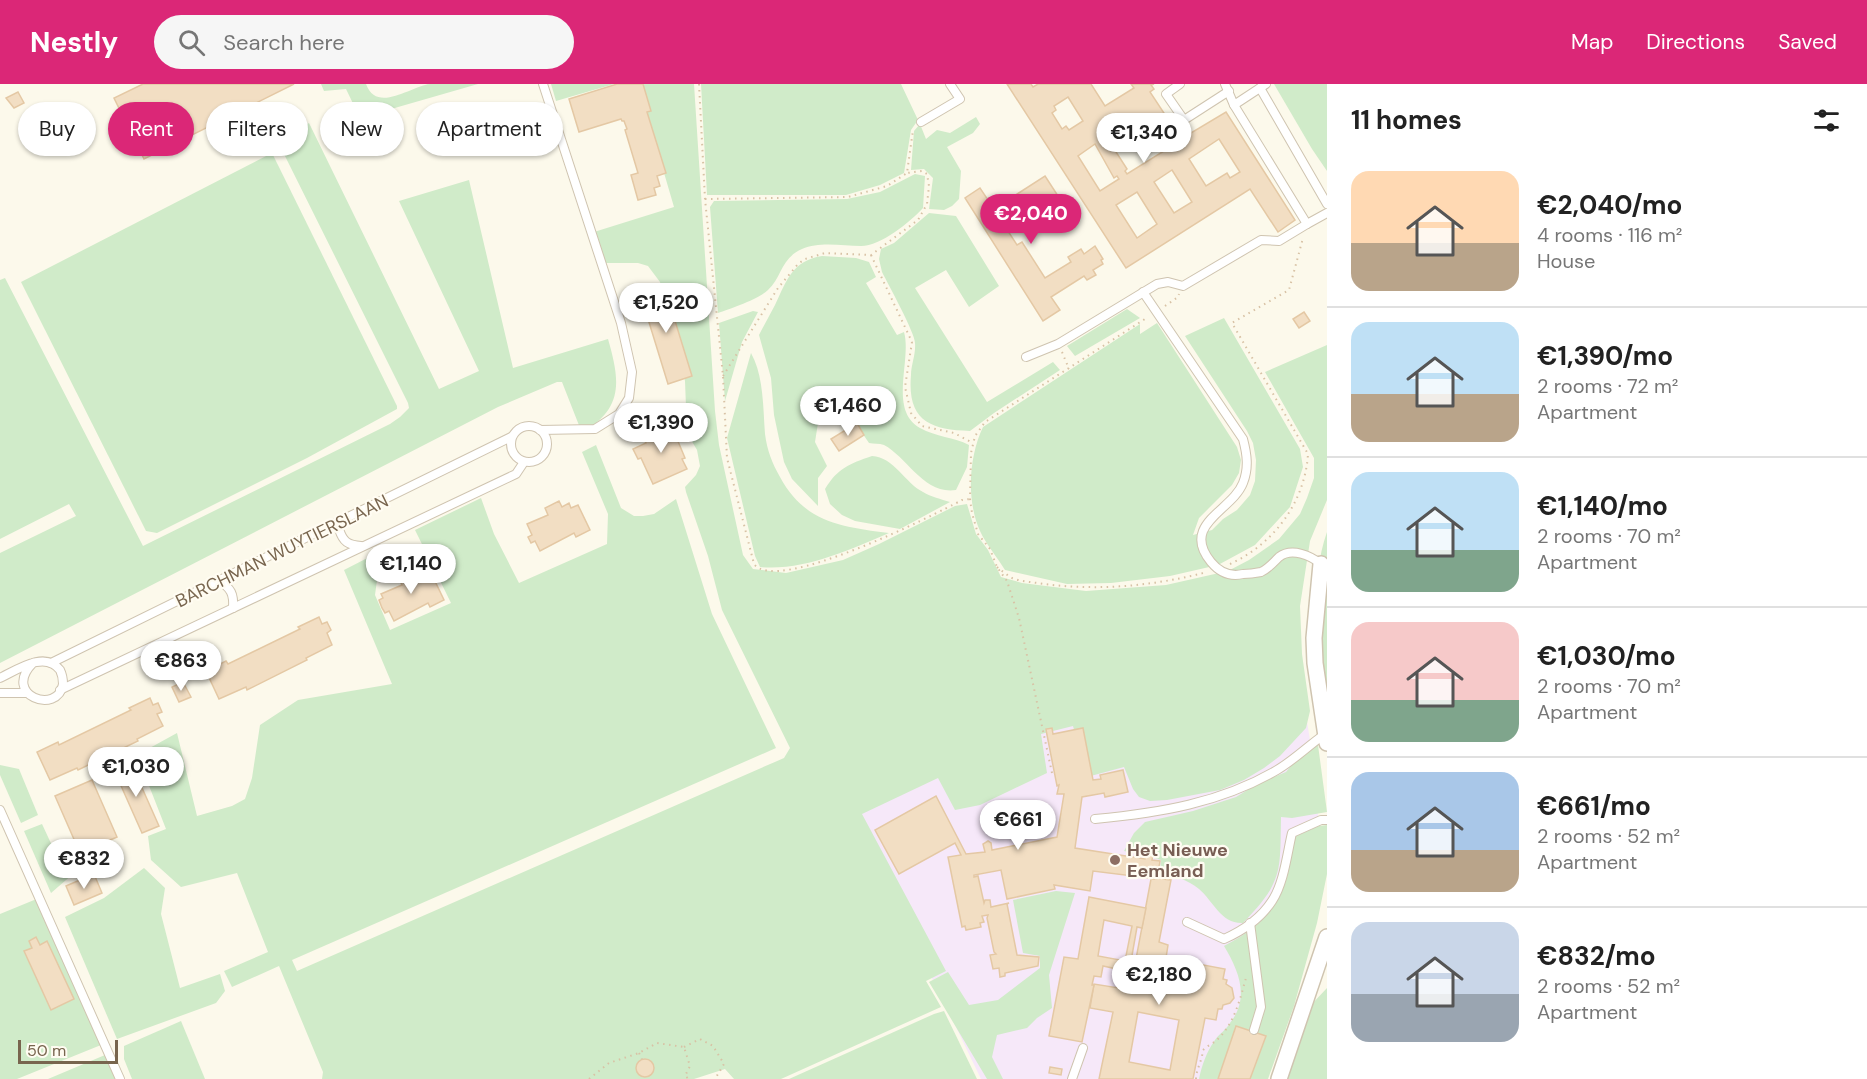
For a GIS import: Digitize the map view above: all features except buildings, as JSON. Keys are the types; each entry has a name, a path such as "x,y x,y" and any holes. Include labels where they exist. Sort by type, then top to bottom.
{"street":[{"path":"1321,564 1314,663 1325,709 1326,739"},
{"path":"1279,1079 1327,937"}],"lane":[{"path":"540,430 595,429 619,414 629,398 632,372 621,323 543,84"},
{"path":"919,122 960,99 951,84"},
{"path":"1180,84 1166,94 1184,120 1227,87 1234,105 1307,224"},
{"path":"1234,105 1263,86 1327,204"},
{"path":"1026,357 1058,344 1157,284 1168,282 1183,286 1261,240 1279,241 1327,213"},
{"path":"1143,292 1243,439 1247,454 1247,469 1242,486 1205,525 1202,541 1204,553 1217,569 1232,576 1263,571 1282,555 1299,553 1312,557 1321,564"},
{"path":"528,425 538,427 540,430 545,435 547,446 543,455 535,462 524,462 517,458 510,445 511,437 518,429 528,425"},
{"name":"BARCHMAN WUYTIERSLAAN","path":"0,678 33,663 44,660 51,663 511,437"},
{"name":"BARCHMAN WUYTIERSLAAN","path":"0,693 27,693 36,700 47,700 57,695 60,690 516,474 524,462"},
{"path":"343,521 339,529 342,540 350,545 363,547"},
{"path":"219,581 229,587 234,597 233,608"},
{"path":"27,693 23,682 25,671 33,663"},
{"path":"51,663 55,664 62,674 63,685 60,690"},
{"path":"1095,819 1152,813 1222,796 1277,770 1326,739"},
{"path":"0,810 120,1079"},
{"path":"1186,922 1224,939 1243,930 1272,901 1286,862 1292,833 1321,820 1327,820"},
{"path":"1250,923 1261,1007 1254,1030"},
{"path":"1072,1079 1083,1048"}],"path":[{"path":"699,84 705,199 723,376 727,458 757,568 788,570 837,557 906,529 962,500 970,499"},
{"path":"907,173 912,130 919,122"},
{"path":"705,199 848,197 887,186 907,173 922,171 927,174 929,186 924,209 918,220 871,255 825,253 805,259 798,264 778,288 723,376"},
{"path":"997,567 1012,578 1022,581 1069,587 1096,588 1158,583 1217,569 1237,561 1256,549 1274,531 1288,515 1307,474 1308,454 1232,323 1289,290 1307,224"},
{"path":"871,255 912,342 905,387 911,413 922,426 954,433 973,443"},
{"path":"1052,773 1019,618 1007,581 997,567 990,549 978,534 970,499 970,463 973,443 977,432 985,422 1158,311 1178,297 1183,286"},
{"path":"1058,344 1069,369"},
{"path":"1196,1079 1203,1050 1215,1042 1228,1025 1242,997 1247,976 1256,967"},
{"path":"589,1079 609,1063 639,1053 657,1043 684,1047 700,1039 713,1046 724,1064 716,1079"},
{"path":"684,1047 690,1066 685,1076 689,1079"},
{"path":"639,1053 642,1059"}],"shaded area":[{"path":"1285,584 1314,765 1322,864 1259,1079 981,1079 939,992 775,677"}],"green space":[{"path":"321,84 366,84 371,93 386,98 430,84 478,84 404,105 404,102 352,102 346,89 324,91"},
{"path":"551,84 614,84 556,101"},
{"path":"638,84 694,84 719,445 743,555 753,569 786,573 843,560 955,506 967,504 976,534 988,550 1001,577 1022,583 1086,591 1166,585 1228,571 1249,560 1279,539 1300,514 1314,478 1314,458 1265,372 1327,345 1327,500 1310,541 1300,606 1302,654 1310,711 1306,728 1280,756 1244,780 1220,790 1150,801 1139,797 1124,767 1087,777 1073,726 1041,734 1047,773 980,805 955,810 938,778 862,814 946,971 926,981 941,1007 781,1079 734,1079 725,1069 694,1079 322,1079 323,1072 279,966 232,987 224,971 268,952 237,873 181,887 151,860 148,836 166,829 137,755 177,733 197,816 232,806 245,799 252,778 260,725 298,700 392,684 344,570 381,551 375,595 390,630 451,603 415,530 481,498 494,534 519,583 607,544 608,514 582,452 596,445 621,508 634,516 643,516 654,514 676,499 712,614 776,748 292,960 297,971 784,758 790,748 722,610 708,556 686,492 685,487 696,475 700,466 697,450 687,433 685,381 660,282 648,266 638,263 604,263 594,232 674,207"},
{"path":"701,84 901,84 918,120 911,130 904,173 880,185 846,195 707,195"},
{"path":"1274,84 1327,84 1327,171 1312,149"},
{"path":"976,117 980,124 973,133 947,147 961,171 959,199 944,210 929,209 933,178 924,169 911,170 914,131 920,124 926,139 937,130 950,133"},
{"path":"308,124 320,146 320,156 325,156 439,389 479,371 399,201 469,180 513,368 608,339 616,381 612,403 596,424 582,433 562,382 557,382 498,407 0,663 0,553 76,516 69,504 0,539 0,280 5,278 143,546 390,424 409,408 285,156 308,156"},
{"path":"266,156 273,156 397,409 307,458 157,533 146,531 21,282"},
{"path":"915,174 925,176 923,208 895,232 869,245 824,245 802,249 790,257 768,290 758,297 718,313 710,207 714,201 847,199 880,192"},
{"path":"929,213 956,216 999,286 969,307 946,270 915,288 987,402 1053,362 1060,370 970,431 932,425 917,412 911,390 914,338 882,272 879,259 881,249 894,243"},
{"path":"822,256 856,258 869,262 876,277 866,283 897,335 904,332 906,343 903,397 910,420 926,431 969,445 967,467 956,490 934,487 882,444 869,443 852,418 844,413 827,417 818,423 815,442 827,466 818,478 818,506 792,479 784,462 774,415 771,378 759,335 792,273 804,262"},
{"path":"1127,309 1140,318 1075,356 1067,346"},
{"path":"753,311 758,312 742,342 725,401 719,323"},
{"path":"1224,318 1300,449 1303,467 1290,507 1255,545 1218,565 1170,576 1111,583 1067,584 1005,570 980,531 973,506 972,464 983,427 1140,324 1140,334 1157,323 1237,447 1241,460 1239,473 1232,485 1199,518 1193,535 1212,530 1237,510 1250,495 1255,481 1256,460 1253,443 1185,336"},
{"path":"751,353 761,382 765,434 769,451 777,472 790,492 801,504 826,520 840,525 889,533 826,558 793,566 760,567 755,556 727,438"},
{"path":"872,456 880,457 893,465 923,492 950,502 900,529 855,521 842,515 830,504 825,489 845,468"},
{"path":"1327,532 1327,687 1324,688 1317,590 1318,570"},
{"path":"1315,743 1318,745 1327,812 1292,818 1281,817 1277,875 1266,897 1243,923 1223,916 1195,886 1160,870 1161,860 1154,858 1157,850 1146,846 1144,855 1124,851 1134,833 1145,822 1193,811 1236,797 1259,783 1286,772 1299,756"},
{"path":"0,765 19,769 38,815 21,823 0,775"},
{"path":"42,824 62,867 81,867 51,893 24,831"},
{"path":"1327,825 1327,874 1317,923 1294,1006 1268,1079 1199,1079 1209,1050 1236,1014 1240,1004 1238,975 1224,946 1256,926 1276,903 1288,874 1294,837"},
{"path":"144,868 165,888 161,914 180,988 220,974 225,991 216,1003 117,1039 65,917 104,898"},
{"path":"1056,891 1075,893 1049,975 1052,1008 1027,1028 997,1035 992,1057 1003,1079 987,1079 929,982 948,972 969,1005 998,1000 1040,968 1040,956 1023,953 1013,900"},
{"path":"39,898 101,1045 17,1079 0,1079 0,914"},
{"path":"1327,988 1327,1079 1286,1079 1311,1005"},
{"path":"944,1011 977,1079 789,1079 934,1014"},
{"path":"181,1021 205,1079 132,1079 124,1059 124,1046"},
{"path":"105,1055 115,1079 48,1079"}],"place":[{"name":"Het Nieuwe Eemland","path":"1115,860"}]}
